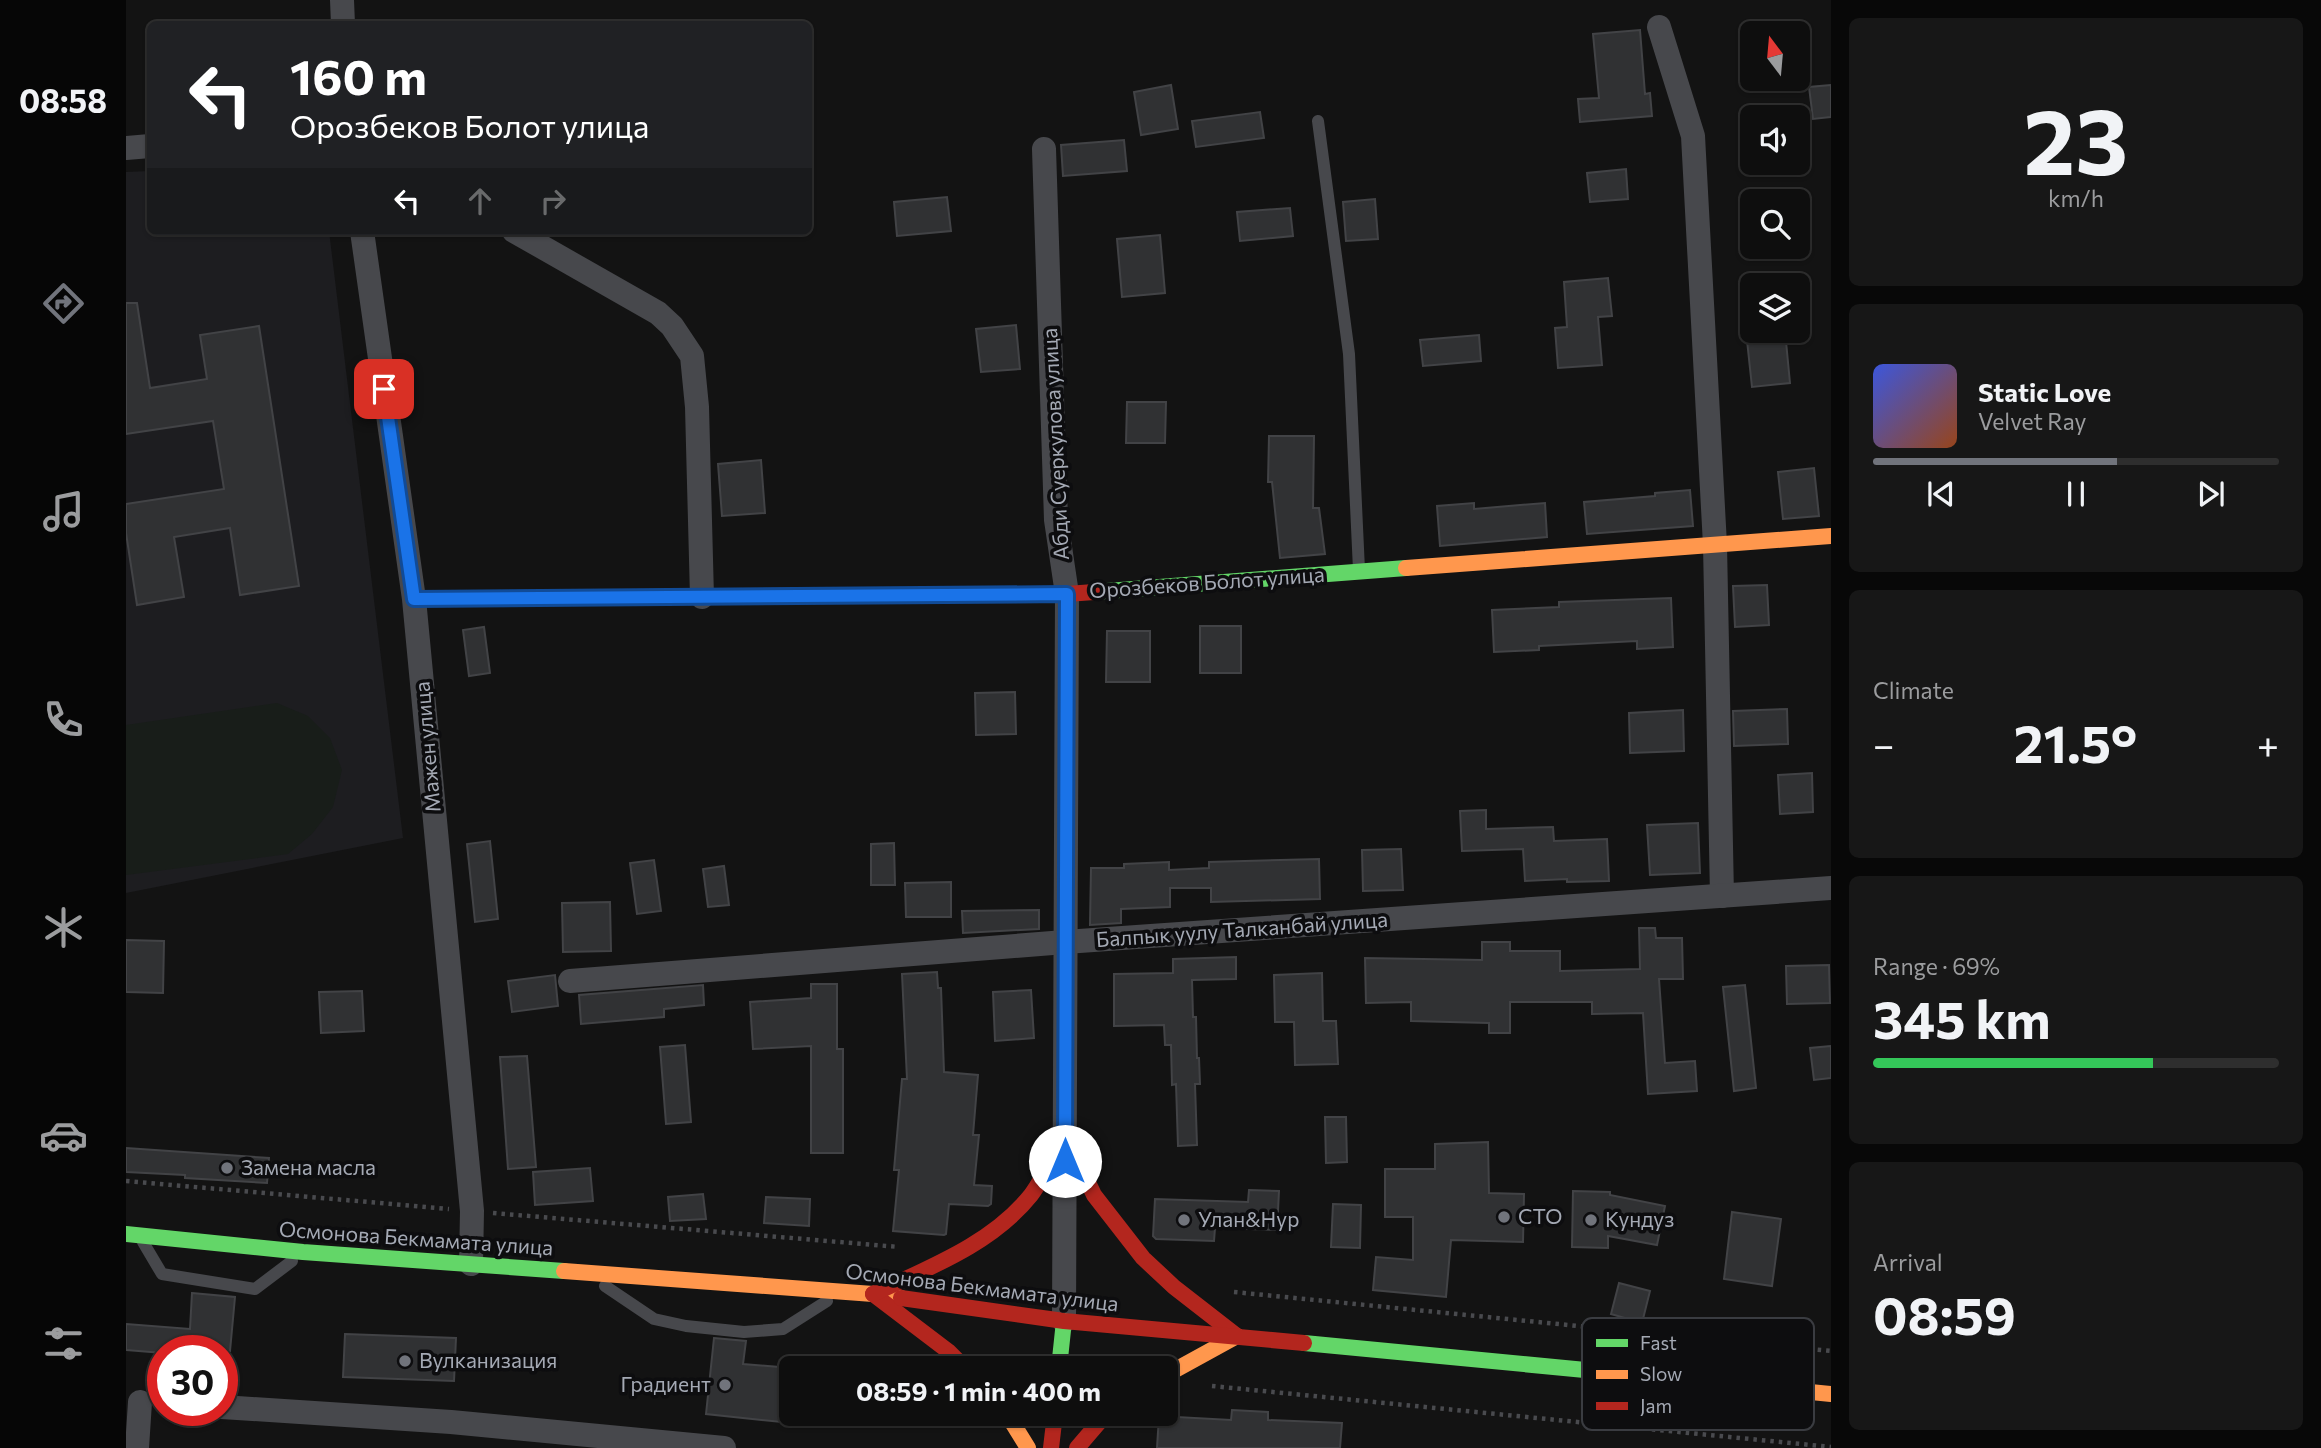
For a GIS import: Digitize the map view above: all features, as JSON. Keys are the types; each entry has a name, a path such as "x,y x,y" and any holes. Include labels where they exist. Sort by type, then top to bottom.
{"main road":[{"name":"Орозбеков Болот улица","path":"414,599 1067,594 1831,536"},
{"path":"953,1356 873,1294 981,1241 1028,1199 1065,1134"},
{"path":"1065,1134 1094,1195 1143,1258 1174,1287 1237,1336 1178,1368"},
{"name":"Осмонова Бекмамата улица","path":"133,1235 303,1252 843,1291 1064,1321 1582,1370"},
{"name":"Абди Суеркулова улица","path":"1060,1356 1064,1321"},
{"path":"1014,1426 1028,1448"},
{"path":"1051,1448 1054,1426"},
{"path":"1077,1448 1096,1426"}],"street":[{"path":"342,0 343,21"},
{"path":"1659,27 1693,136 1714,545 1722,896"},
{"path":"126,148 147,146"},
{"name":"Абди Суеркулова улица","path":"1044,149 1056,520 1067,594 1064,1321"},
{"name":"Мажен улица","path":"363,235 414,599 471,1212 471,1264"},
{"path":"521,235 658,313 672,326 691,356 697,407 702,597"},
{"name":"Балпык уулу Талканбай улица","path":"570,981 1065,942 1831,888"},
{"path":"137,1448 143,1402"},
{"path":"238,1408 451,1422 718,1448"}],"lane":[{"path":"1318,121 1349,354 1359,572"},
{"path":"133,1235 162,1274 255,1289 303,1252"},
{"path":"584,1273 654,1319 686,1326 744,1332 783,1329 843,1291"}],"path":[{"path":"126,1181 907,1248"},
{"path":"1229,1292 1582,1327"},
{"path":"1207,1386 1582,1423"},
{"path":"1657,1430 1831,1447"}],"shaded area":[{"path":"147,171 147,235 329,235 403,838 126,893 126,172"},
{"path":"277,703 308,716 330,738 342,770 333,807 312,834 288,854 126,875 126,725"}],"building":[{"path":"1640,30 1645,94 1650,93 1652,116 1580,122 1578,99 1599,98 1593,34"},
{"path":"1171,85 1178,129 1141,135 1134,92"},
{"path":"1831,85 1831,117 1813,119 1810,87"},
{"path":"1260,112 1264,138 1196,147 1192,121"},
{"path":"1124,140 1127,171 1063,176 1061,145"},
{"path":"1626,169 1628,199 1590,202 1587,173"},
{"path":"947,197 951,231 897,236 894,202"},
{"path":"1375,199 1378,239 1346,241 1343,202"},
{"path":"1290,208 1293,236 1240,241 1237,212"},
{"path":"1160,235 1165,293 1122,297 1117,239"},
{"path":"1608,278 1612,316 1598,317 1602,365 1558,368 1555,328 1567,327 1564,282"},
{"path":"126,303 137,303 150,388 207,379 200,335 259,326 299,586 240,595 230,528 174,537 184,597 137,605 126,533 126,504 224,489 213,421 126,434"},
{"path":"1016,325 1020,369 981,372 976,329"},
{"path":"1479,335 1481,361 1423,366 1420,340"},
{"path":"1747,343 1786,343 1790,383 1752,387"},
{"path":"1127,402 1166,402 1165,443 1126,443"},
{"path":"1269,436 1314,436 1313,508 1319,508 1325,554 1280,558 1272,482 1268,482"},
{"path":"761,460 765,513 722,516 718,464"},
{"path":"1814,468 1819,516 1783,519 1778,472"},
{"path":"1690,490 1693,526 1587,534 1584,502"},
{"path":"1474,503 1474,509 1545,503 1547,537 1440,546 1437,506"},
{"path":"1767,585 1769,625 1735,627 1733,586"},
{"path":"1671,598 1673,647 1637,649 1637,641 1539,646 1539,650 1494,652 1492,610 1559,607 1559,602"},
{"path":"1200,626 1241,626 1241,673 1200,673"},
{"path":"484,627 490,673 469,676 463,630"},
{"path":"1107,631 1150,631 1150,682 1106,682"},
{"path":"1015,692 1016,734 976,735 975,693"},
{"path":"1787,709 1788,744 1734,746 1733,711"},
{"path":"1683,710 1684,751 1630,753 1629,713"},
{"path":"1812,773 1813,812 1780,814 1778,775"},
{"path":"1486,810 1486,829 1553,827 1554,841 1607,839 1609,881 1525,881 1523,849 1462,851 1460,811"},
{"path":"1698,823 1700,873 1650,875 1647,825"},
{"path":"490,841 498,919 475,922 467,844"},
{"path":"894,843 895,885 871,885 871,844"},
{"path":"1401,849 1403,890 1363,891 1362,850"},
{"path":"1319,859 1320,899 1211,902 1211,888 1170,888 1170,907 1121,909 1121,923 1090,925 1091,868 1124,868 1124,864 1169,862 1169,870 1209,868 1209,862"},
{"path":"654,860 661,911 637,914 630,863"},
{"path":"724,866 729,905 708,907 703,869"},
{"path":"951,882 951,917 906,917 905,883"},
{"path":"610,902 611,951 563,952 562,903"},
{"path":"1039,910 1039,929 963,933 962,911"},
{"path":"1639,928 1655,928 1656,938 1682,938 1683,979 1659,979 1665,1063 1695,1061 1697,1091 1648,1094 1643,1013 1592,1014 1592,1002 1510,1002 1510,1033 1489,1033 1489,1023 1411,1021 1411,1002 1366,1003 1365,958 1482,960 1482,942 1510,942 1510,951 1560,951 1560,971 1640,969"},
{"path":"126,940 164,941 163,993 126,992"},
{"path":"1236,957 1236,979 1192,980 1200,1084 1195,1084 1197,1145 1178,1146 1176,1084 1172,1085 1171,1045 1165,1045 1164,1025 1114,1026 1114,974 1173,973 1173,959"},
{"path":"1829,965 1830,1003 1787,1004 1786,966"},
{"path":"937,972 938,988 941,988 944,1072 978,1075 973,1135 979,1135 974,1185 992,1186 991,1204 988,1206 949,1204 944,1235 893,1231 899,1170 894,1170 902,1079 907,1079 902,974"},
{"path":"1322,973 1323,1021 1336,1021 1338,1064 1295,1065 1294,1022 1275,1022 1274,975"},
{"path":"555,975 558,1006 512,1012 508,981"},
{"path":"811,984 837,984 837,1049 843,1049 843,1153 811,1153 811,1046 753,1049 750,1002 811,998"},
{"path":"703,985 704,1005 664,1009 664,1017 581,1024 579,995"},
{"path":"1745,985 1756,1088 1734,1091 1723,987"},
{"path":"1031,990 1034,1038 995,1041 993,992"},
{"path":"362,991 364,1031 321,1033 319,992"},
{"path":"685,1045 691,1122 666,1124 660,1047"},
{"path":"1831,1046 1831,1078 1814,1080 1810,1048"},
{"path":"527,1056 536,1167 508,1169 500,1057"},
{"path":"1325,1117 1346,1117 1347,1162 1326,1163"},
{"path":"1488,1142 1489,1193 1524,1194 1523,1242 1451,1240 1446,1297 1373,1290 1376,1257 1413,1260 1413,1217 1385,1217 1385,1169 1435,1169 1435,1144"},
{"path":"126,1148 269,1158 267,1183 126,1172"},
{"path":"590,1168 593,1201 535,1205 533,1172"},
{"path":"1249,1190 1279,1191 1277,1230 1215,1228 1214,1241 1156,1239 1153,1236 1155,1199 1248,1202"},
{"path":"1573,1191 1610,1192 1610,1195 1665,1206 1657,1245 1608,1236 1608,1248 1572,1247"},
{"path":"703,1194 706,1219 670,1221 668,1197"},
{"path":"766,1197 810,1199 809,1226 764,1223"},
{"path":"1333,1204 1361,1205 1360,1248 1331,1247"},
{"path":"1732,1212 1781,1219 1772,1286 1724,1279"},
{"name":"Кундуз","path":"1619,1283 1650,1291 1643,1318 1625,1318 1611,1314"},
{"path":"192,1293 235,1297 231,1335 147,1335 147,1352 126,1350 126,1324 190,1329"},
{"path":"345,1334 456,1338 454,1381 343,1377"},
{"name":"Градиент","path":"714,1338 746,1341 743,1364 779,1367 779,1422 706,1414"},
{"path":"1232,1410 1268,1412 1268,1420 1342,1423 1340,1448 1157,1448 1158,1426 1178,1426 1178,1417 1231,1420"}],"traffic: fast":[{"path":"1094,592 1406,568"},
{"path":"414,599 757,596"},
{"path":"126,1234 303,1252 564,1271"},
{"path":"1060,1356 1064,1321"},
{"path":"1304,1343 1582,1370"}],"traffic: slow":[{"path":"1406,568 1831,536"},
{"path":"564,1271 901,1298"},
{"path":"1178,1368 1237,1336"},
{"path":"1814,1392 1831,1394"},
{"path":"1014,1426 1028,1448"}],"traffic: jam":[{"path":"757,596 1094,592"},
{"path":"1065,1134 1094,1195 1143,1258 1174,1287 1237,1336"},
{"path":"873,1294 958,1253 998,1227 1031,1195 1065,1134"},
{"path":"873,1294 953,1356"},
{"path":"901,1298 1064,1321 1304,1343"},
{"path":"1051,1448 1054,1426"},
{"path":"1077,1448 1096,1426"}],"place":[{"name":"Замена масла","path":"227,1168"},
{"name":"СТО","path":"1504,1217"},
{"name":"Улан&Нур","path":"1184,1220"},
{"name":"Кундуз","path":"1591,1220"},
{"name":"Вулканизация","path":"405,1361"},
{"name":"Градиент","path":"725,1385"}],"route":[{"path":"384,389 414,599 1067,594 1065,1161"}]}
